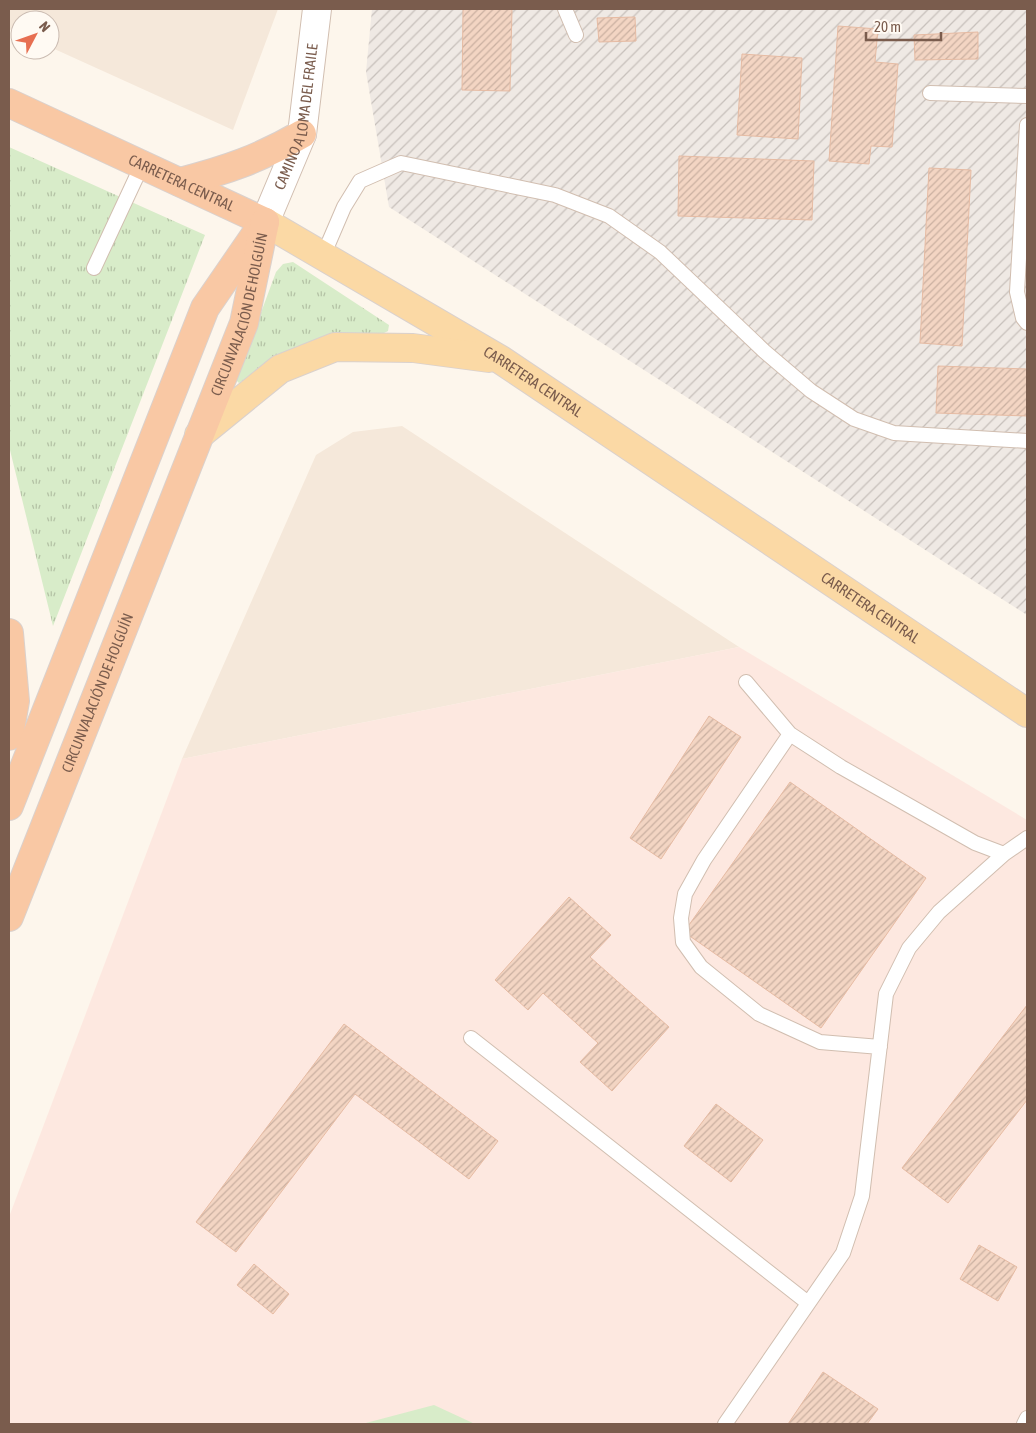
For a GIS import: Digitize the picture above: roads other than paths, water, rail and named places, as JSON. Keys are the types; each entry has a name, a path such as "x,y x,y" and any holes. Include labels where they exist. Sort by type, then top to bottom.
{"highway":[{"name":"CARRETERA CENTRAL","path":"9,103 265,222"},
{"path":"180,182 226,170 260,157 302,134"},
{"name":"CIRCUNVALACIÓN DE HOLGUÍN","path":"9,917 244,323 265,222"},
{"name":"CIRCUNVALACIÓN DE HOLGUÍN","path":"9,806 205,308 265,222"},
{"path":"9,633 15,701 9,736"}],"main road":[{"name":"CARRETERA CENTRAL","path":"265,222 501,360 1027,713"},
{"path":"199,435 280,369 335,347 413,348 501,360"}],"street":[{"name":"CAMINO A LOMA DEL FRAILE","path":"265,222 302,134 317,9"}],"lane":[{"path":"565,9 576,35"},
{"path":"930,93 1027,96"},
{"path":"1027,124 1017,292 1023,318 1027,322"},
{"path":"323,256 344,207 360,181 401,163 554,196 609,216 660,252 798,380 811,391 854,419 894,432 1027,441"},
{"path":"94,268 142,165"},
{"path":"746,682 790,734 841,767 975,843 1004,854"},
{"path":"790,734 704,860 685,894 681,918 683,942 701,967 759,1014 820,1042 880,1047"},
{"path":"725,1424 843,1253 862,1196 886,994 909,948 939,912 1004,854 1027,838"},
{"path":"471,1038 808,1303"},
{"path":"1024,1424 1027,1418"}]}
